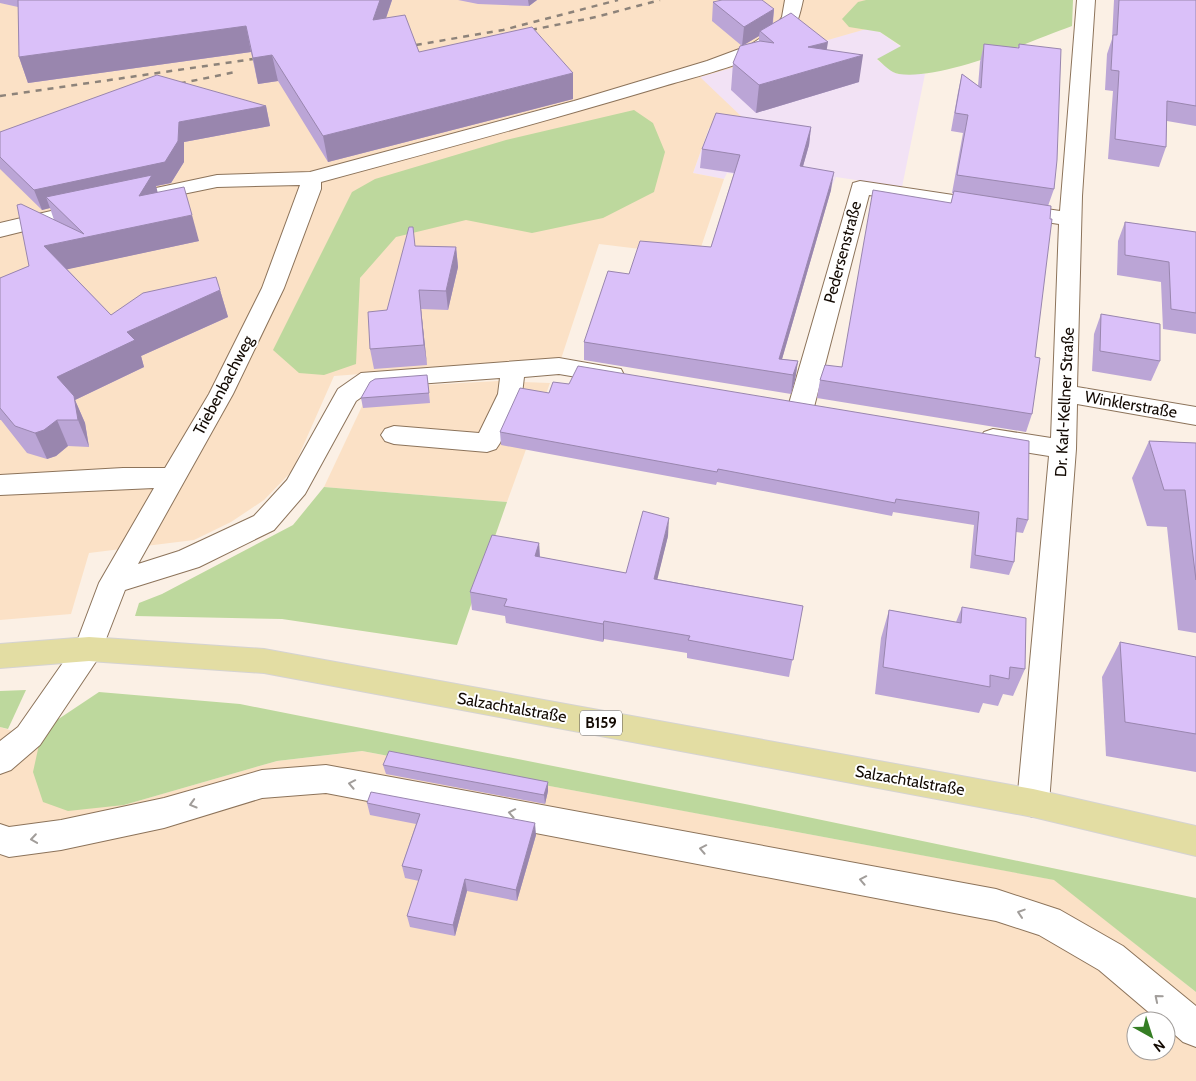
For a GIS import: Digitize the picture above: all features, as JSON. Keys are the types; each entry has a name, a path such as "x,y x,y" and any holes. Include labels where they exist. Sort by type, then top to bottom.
{"main road":[{"name":"Salzachtalstraße","path":"0,656 89,649 264,661 1033,803 1196,841"}],"street":[{"path":"134,198 217,181 311,178 581,105 714,65 757,49 780,34 791,16 794,0"},
{"name":"Dr. Karl-Kellner Straße","path":"1033,803 1063,449 1071,219 1086,0"},
{"name":"Triebenbachweg","path":"0,760 29,736 89,649 114,583 221,394 273,288 310,189 311,178"},
{"name":"Pedersenstraße","path":"801,407 860,187 1071,219"},
{"path":"0,230 107,204"},
{"path":"114,583 189,560 264,523 296,487 347,396 370,379 559,366 638,380"},
{"path":"394,435 487,443 510,394 513,369"},
{"name":"Winklerstraße","path":"1065,393 1196,416"},
{"path":"966,434 1063,449"},
{"path":"0,485 123,478 172,478"},
{"path":"0,839 9,842 61,835 164,813 262,784 326,779 996,905 1048,922 1111,958 1196,1029"}],"shaded area":[{"path":"0,0 957,0 946,6 700,77 743,118 709,128 693,173 724,179 698,256 599,244 561,359 334,376 292,471 264,500 231,522 194,540 89,553 71,614 0,620"},
{"path":"865,29 880,32 901,47 877,60 897,74 925,74 902,187 836,177 831,188 727,173 724,179 693,173 709,128 699,77"},
{"path":"498,381 550,383 507,502 324,487 364,402 390,387"},
{"path":"0,727 40,740 124,805 277,761 362,751 1055,880 1196,992 1196,1081 0,1081"}],"green space":[{"path":"866,0 1073,0 1072,26 962,66 918,74 899,74 890,70 877,59 901,46 880,32 849,27 842,19 858,2"},
{"path":"634,110 653,123 665,152 654,192 603,218 532,233 466,220 396,237 360,278 356,364 324,375 299,373 273,350 352,192 375,179 506,140"},
{"path":"324,487 507,502 457,645 282,619 135,616 139,603 162,594 293,525"},
{"path":"26,690 8,729 0,727 0,691"},
{"path":"99,692 240,704 750,805 1196,898 1196,992 1054,880 362,751 277,761 124,805 68,811 43,802 33,772 40,740 54,722"}],"building":[{"path":"18,0 380,0 373,20 405,15 419,52 532,27 573,73 323,136 272,55 253,58 246,26 19,57"},
{"path":"722,0 762,0 774,9 744,27 713,2"},
{"path":"1119,0 1196,0 1196,106 1167,101 1166,147 1115,139 1119,71 1111,70 1113,35 1117,35"},
{"path":"791,13 828,42 808,47 863,55 759,85 733,63 740,46 760,41 774,43 760,31"},
{"path":"984,44 1019,48 1019,44 1061,49 1057,160 1054,189 957,175 968,115 955,113 962,74 981,88"},
{"path":"157,75 266,106 179,122 178,141 165,162 34,190 0,157 0,132"},
{"path":"716,113 811,127 800,166 834,172 779,359 798,361 793,375 584,342 608,271 629,274 640,241 711,247 740,155 702,149"},
{"path":"152,175 139,196 184,187 192,215 44,246 111,315 143,293 216,277 220,290 127,332 135,340 57,377 74,396 78,420 57,420 44,430 35,433 15,426 0,408 0,278 29,266 17,205 21,204 84,234 46,197"},
{"path":"873,190 951,203 954,191 1051,206 1050,219 1052,219 1035,357 1040,358 1032,414 820,380 825,365 842,367"},
{"path":"1125,222 1196,232 1196,313 1171,309 1169,262 1125,255"},
{"path":"409,227 413,227 415,246 456,247 446,291 419,290 424,345 370,349 368,312 387,310"},
{"path":"1101,314 1160,324 1160,361 1100,351"},
{"path":"578,366 1029,441 1028,520 1017,518 1014,562 975,555 979,512 896,499 895,503 718,469 717,472 500,432 520,388 549,393 553,382 569,384"},
{"path":"427,375 429,393 361,398 370,382 375,379"},
{"path":"1149,441 1196,443 1196,580 1185,490 1164,490"},
{"path":"643,511 669,518 654,579 803,606 793,660 688,640 690,636 604,621 603,624 504,606 507,599 470,592 492,535 539,543 535,556 626,573"},
{"path":"962,607 1026,618 1025,669 1010,667 1009,679 990,675 990,687 883,667 889,610 961,623"},
{"path":"1120,642 1196,657 1196,734 1125,722"},
{"path":"389,751 548,782 544,795 383,765"},
{"path":"371,792 535,823 516,890 465,879 453,925 407,916 422,870 402,866 420,814 367,803"}],"railway":[{"path":"404,47 503,30 618,0"},
{"path":"531,30 596,17 660,0"},
{"path":"0,96 267,57"},
{"path":"168,86 235,72"}]}
